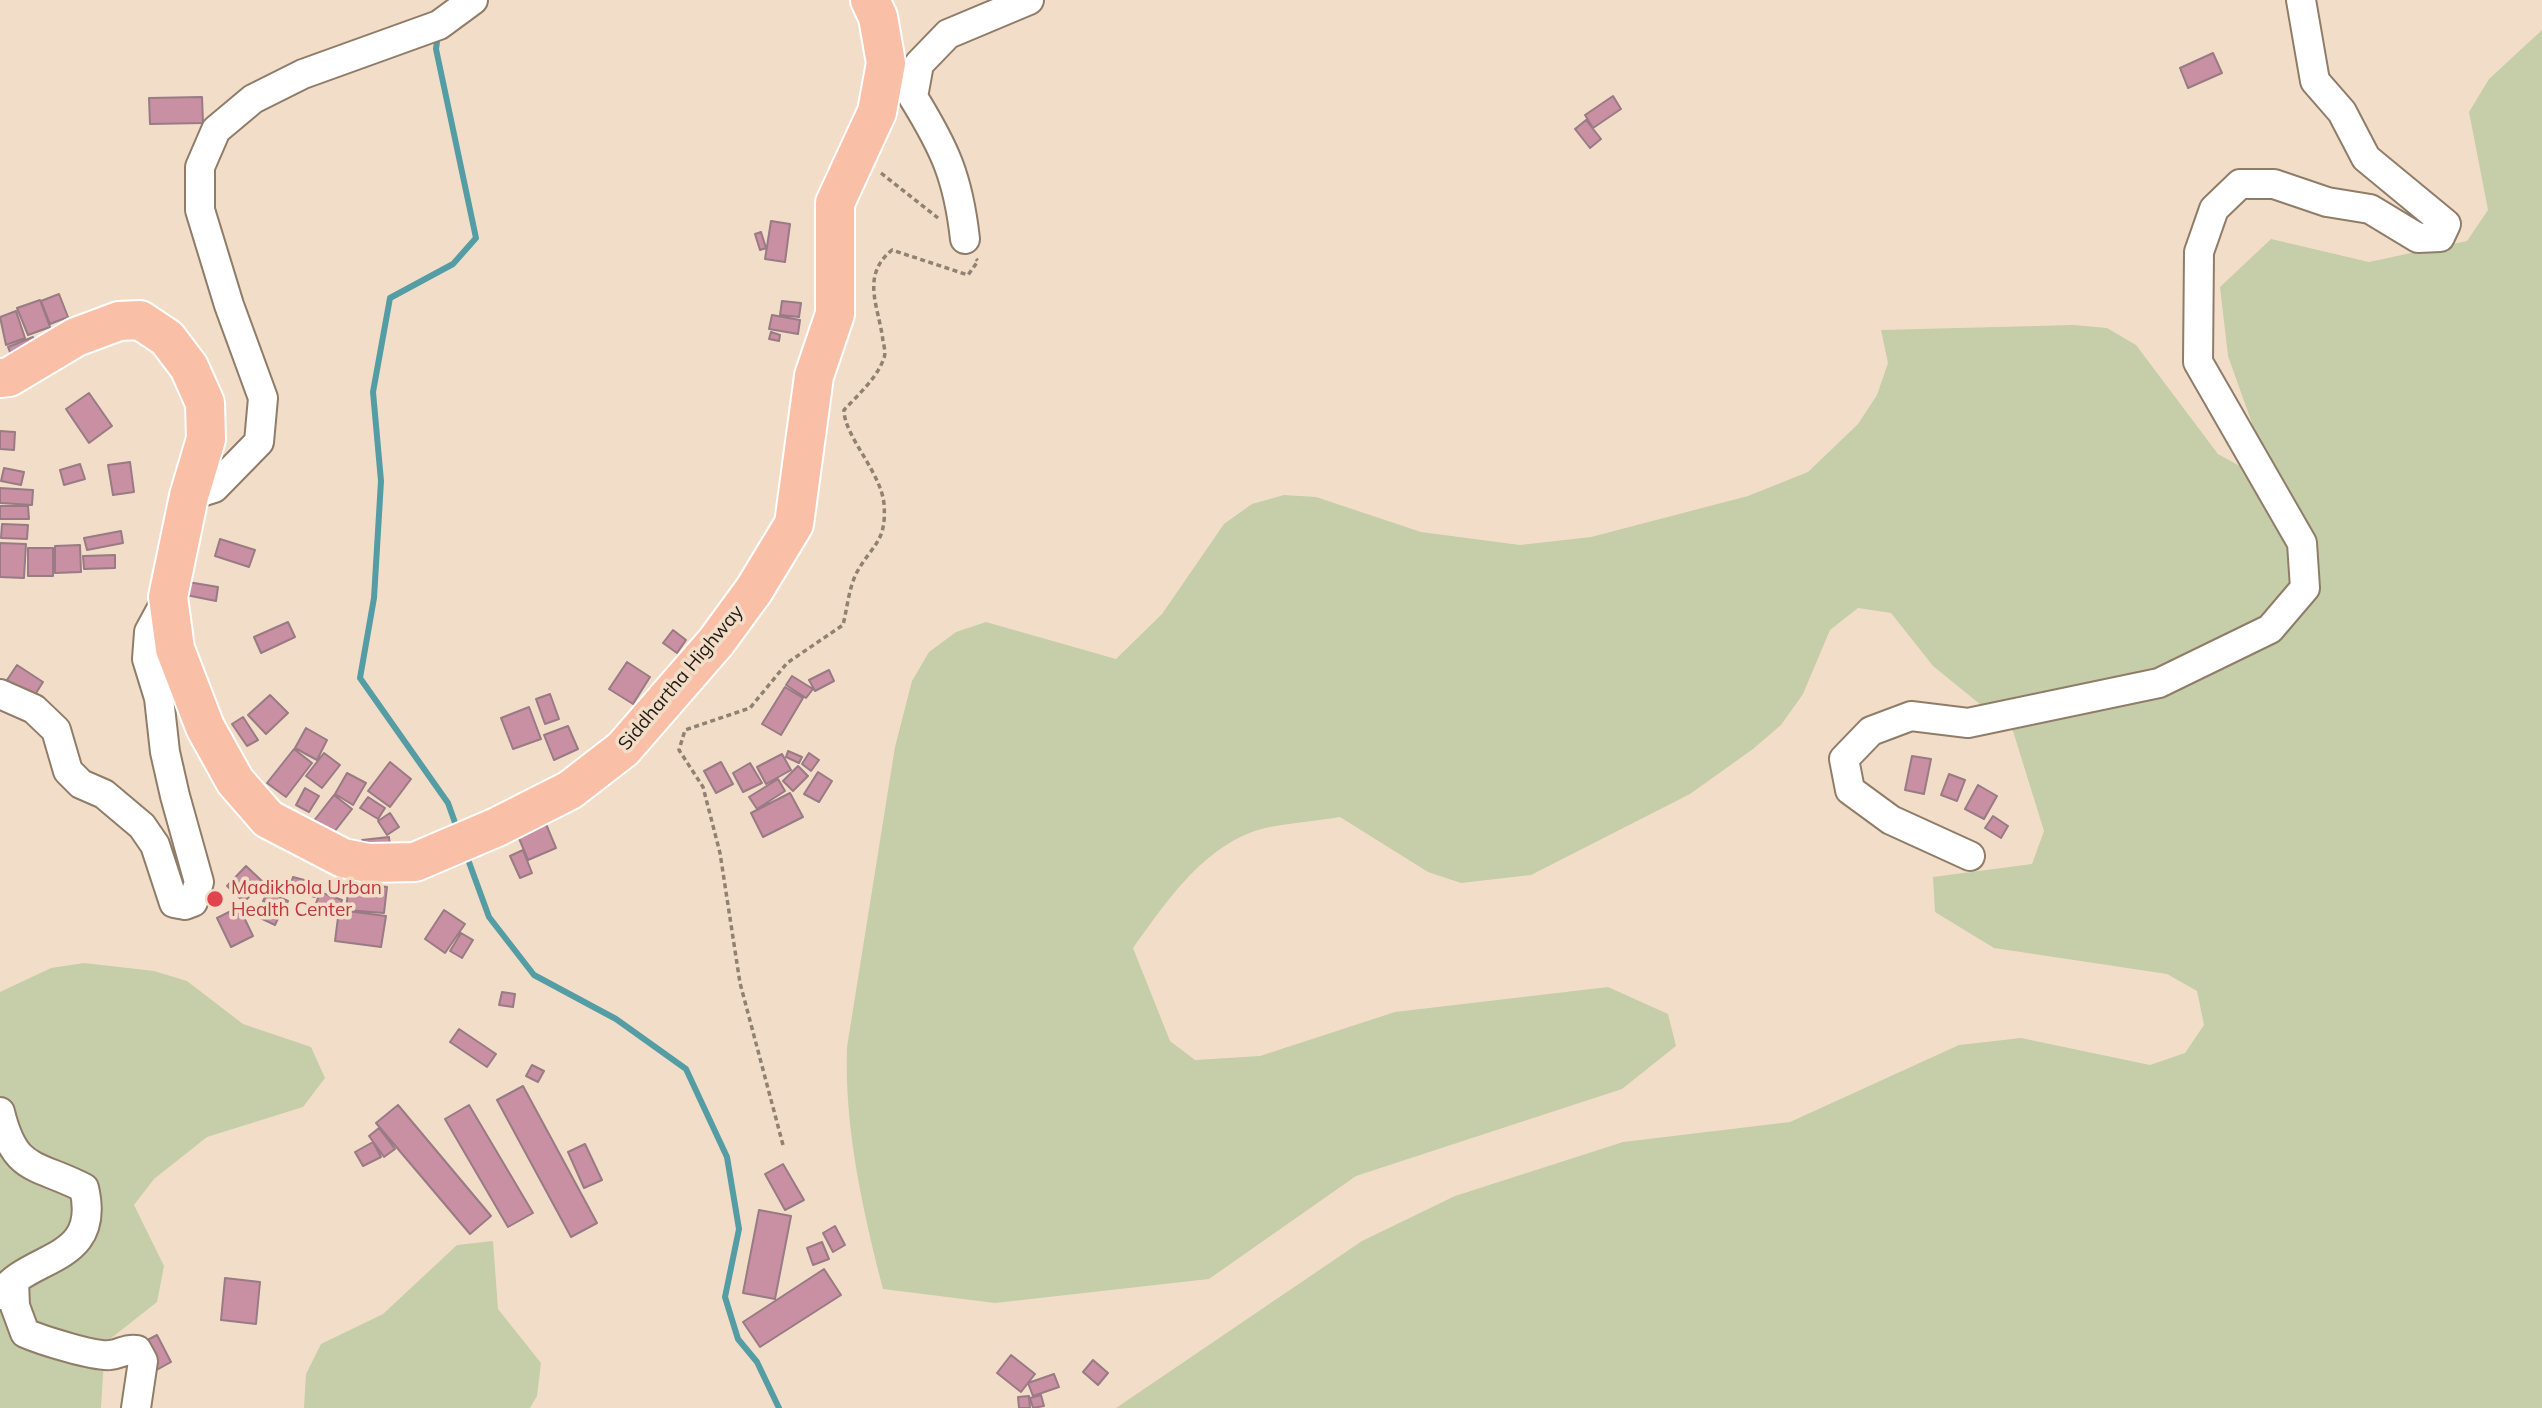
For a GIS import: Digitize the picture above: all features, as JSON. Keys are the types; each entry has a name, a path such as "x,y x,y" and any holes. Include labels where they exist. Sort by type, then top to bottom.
{"highway":[{"name":"Siddhartha Highway","path":"0,377 9,377 76,337 119,321 140,320 167,338 189,367 205,403 206,439 189,496 168,597 176,649 205,727 235,781 268,819 343,858 368,863 415,862 497,827 570,790 623,749 716,642 754,590 794,524 814,376 835,314 835,203 877,112 886,63 878,17 870,0"}],"street":[{"path":"189,496 214,488 259,442 263,398 229,305 200,210 200,167 216,130 253,99 303,74 439,25 473,0"},
{"path":"965,239 960,194 941,143 913,97 919,64 948,34 1029,0"},
{"path":"1970,856 1891,820 1850,790 1844,759 1871,731 1910,716 1968,723 2159,683 2270,629 2305,588 2302,543 2198,362 2199,252 2214,209 2240,184 2274,184 2326,202 2370,209 2418,238 2440,237 2446,225 2365,158 2342,111 2315,81 2301,0"},
{"path":"0,694 34,709 56,730 68,771 81,784 104,794 142,826 155,845 174,903 185,905 193,902 199,881 175,796 165,752 159,698 147,659 149,632 168,597"},
{"path":"0,1112 6,1136 16,1156 36,1169 83,1188 89,1211 84,1229 71,1246 7,1288 25,1333 47,1342 109,1355 127,1349 137,1350 144,1361 136,1408"}],"path":[{"path":"783,1145 740,983 720,853 703,787 679,750 685,730 750,708 787,663 843,625 856,574 880,542 884,503 869,461 844,420 844,410 872,379 885,356 881,320 872,286 880,260 892,250 968,275 978,261 965,239 858,154"}],"green space":[{"path":"2542,30 2542,1408 1116,1408 1362,1241 1455,1196 1623,1142 1790,1122 1959,1045 2021,1038 2150,1065 2185,1053 2204,1025 2197,991 2167,974 1994,948 1935,912 1933,877 2032,864 2044,831 2013,731 1933,666 1891,613 1858,608 1830,630 1803,694 1781,725 1753,749 1690,794 1531,875 1461,883 1428,872 1340,817 1274,826 1243,836 1206,860 1174,893 1133,948 1170,1041 1195,1060 1260,1056 1395,1012 1608,987 1668,1014 1676,1046 1622,1089 1356,1176 1209,1279 995,1303 883,1289 856,1169 849,1108 847,1047 895,747 912,681 929,652 956,632 986,622 1116,659 1162,614 1224,524 1252,504 1284,495 1316,497 1421,532 1520,545 1591,537 1748,496 1808,472 1858,424 1877,395 1888,363 1881,330 2074,325 2107,328 2136,345 2218,454 2274,485 2228,356 2220,287 2271,239 2369,262 2467,241 2488,210 2469,112 2489,79"},
{"path":"84,963 154,971 187,981 243,1024 311,1047 325,1078 303,1107 207,1137 154,1179 134,1205 164,1266 157,1302 105,1343 101,1408 0,1408 0,992 51,968"},
{"path":"493,1241 498,1309 541,1363 537,1396 530,1408 304,1408 306,1374 321,1344 383,1314 457,1245"}],"building":[{"path":"2213,53 2222,73 2188,88 2180,68"},
{"path":"1613,96 1621,109 1593,128 1585,115"},
{"path":"202,97 203,123 150,124 149,98"},
{"path":"1586,120 1601,139 1590,148 1575,129"},
{"path":"771,221 790,224 785,262 765,259"},
{"path":"761,232 766,248 760,250 755,234"},
{"path":"59,294 68,317 50,324 41,301"},
{"path":"40,300 50,327 28,335 17,308"},
{"path":"782,301 801,303 799,317 780,315"},
{"path":"16,311 25,338 6,345 0,317"},
{"path":"772,315 800,320 798,334 769,329"},
{"path":"771,332 780,335 779,341 769,339"},
{"path":"33,337 38,350 13,360 8,347"},
{"path":"89,393 112,426 89,443 66,409"},
{"path":"0,431 15,432 14,450 0,449"},
{"path":"130,462 134,492 113,495 108,465"},
{"path":"80,464 85,479 64,485 60,470"},
{"path":"4,468 24,472 21,485 1,481"},
{"path":"0,488 33,490 32,505 0,503"},
{"path":"0,506 28,506 29,519 0,519"},
{"path":"2,524 28,525 27,539 1,538"},
{"path":"121,531 123,543 87,550 84,538"},
{"path":"220,539 255,550 249,567 215,556"},
{"path":"0,543 26,544 24,578 0,577"},
{"path":"80,545 81,572 55,573 55,546"},
{"path":"28,548 53,548 53,576 28,576"},
{"path":"115,555 115,568 84,569 83,556"},
{"path":"188,582 218,587 216,601 186,595"},
{"path":"288,622 295,637 261,653 254,637"},
{"path":"673,630 686,640 677,653 663,643"},
{"path":"627,662 650,677 633,704 609,689"},
{"path":"17,665 43,682 33,698 7,680"},
{"path":"829,670 834,681 815,691 809,680"},
{"path":"792,676 813,689 806,698 786,685"},
{"path":"785,687 803,698 781,735 762,724"},
{"path":"550,694 559,719 545,724 536,699"},
{"path":"270,695 288,713 266,734 248,715"},
{"path":"529,707 541,739 513,749 501,718"},
{"path":"243,717 258,740 247,746 232,724"},
{"path":"568,726 578,749 554,760 544,735"},
{"path":"306,728 327,740 317,760 295,748"},
{"path":"294,749 312,763 286,797 267,783"},
{"path":"788,751 802,757 799,763 786,757"},
{"path":"324,753 340,765 322,788 306,776"},
{"path":"809,753 819,760 811,771 802,764"},
{"path":"782,754 791,770 766,784 757,767"},
{"path":"1912,756 1931,759 1924,794 1905,790"},
{"path":"390,762 411,779 390,807 368,791"},
{"path":"721,762 733,784 716,793 704,771"},
{"path":"750,763 762,783 743,792 733,773"},
{"path":"798,766 808,776 793,791 783,781"},
{"path":"818,772 832,781 819,802 804,794"},
{"path":"347,773 366,783 353,805 335,794"},
{"path":"1949,774 1965,780 1957,801 1941,795"},
{"path":"778,779 785,791 757,809 749,797"},
{"path":"1978,785 1997,796 1984,819 1965,809"},
{"path":"305,788 319,796 309,812 296,805"},
{"path":"790,793 803,817 763,837 751,813"},
{"path":"334,795 352,809 331,836 313,822"},
{"path":"368,797 385,808 378,819 360,808"},
{"path":"390,813 399,827 387,835 378,821"},
{"path":"1993,816 2008,826 2001,838 1985,828"},
{"path":"546,824 556,848 528,860 518,836"},
{"path":"389,837 390,846 363,850 362,840"},
{"path":"523,850 532,873 520,878 510,856"},
{"path":"246,866 263,882 244,902 227,886"},
{"path":"293,877 319,884 315,897 289,890"},
{"path":"349,883 387,887 384,913 346,910"},
{"path":"268,892 288,901 284,911 263,901"},
{"path":"320,892 342,900 337,916 314,909"},
{"path":"260,904 280,914 275,925 254,915"},
{"path":"239,907 253,936 231,947 217,918"},
{"path":"339,910 386,916 381,947 335,941"},
{"path":"444,910 465,924 445,953 425,939"},
{"path":"461,933 473,940 462,958 450,951"},
{"path":"502,992 515,994 513,1007 499,1005"},
{"path":"459,1029 496,1054 487,1067 450,1042"},
{"path":"532,1065 544,1071 538,1082 526,1076"},
{"path":"523,1086 597,1223 571,1237 497,1100"},
{"path":"398,1105 491,1216 470,1234 376,1123"},
{"path":"469,1105 533,1213 508,1227 445,1119"},
{"path":"379,1128 395,1149 384,1157 369,1136"},
{"path":"373,1142 381,1157 363,1166 355,1152"},
{"path":"585,1144 602,1180 584,1188 568,1152"},
{"path":"783,1164 804,1200 785,1210 765,1174"},
{"path":"759,1210 791,1216 775,1299 743,1293"},
{"path":"835,1226 845,1245 833,1252 823,1233"},
{"path":"822,1242 829,1259 813,1265 807,1248"},
{"path":"824,1269 841,1295 760,1347 743,1322"},
{"path":"225,1278 260,1282 256,1324 221,1320"},
{"path":"157,1335 171,1362 153,1372 138,1345"},
{"path":"1011,1355 1035,1374 1021,1392 997,1373"},
{"path":"1093,1360 1108,1373 1098,1385 1083,1372"},
{"path":"1054,1374 1059,1387 1033,1396 1028,1383"},
{"path":"1041,1395 1044,1406 1033,1408 1030,1398"},
{"path":"1029,1396 1030,1408 1019,1408 1018,1397"}],"waterway":[{"path":"438,34 436,49 476,238 453,264 390,298 373,392 381,481 374,598 360,678 448,803 458,831"},
{"path":"466,854 489,917 534,975 616,1019 686,1069 727,1157 739,1229 725,1297 738,1339 757,1362 779,1408"}],"place":[{"name":"Madikhola Urban Health Center","path":"215,899"}]}
